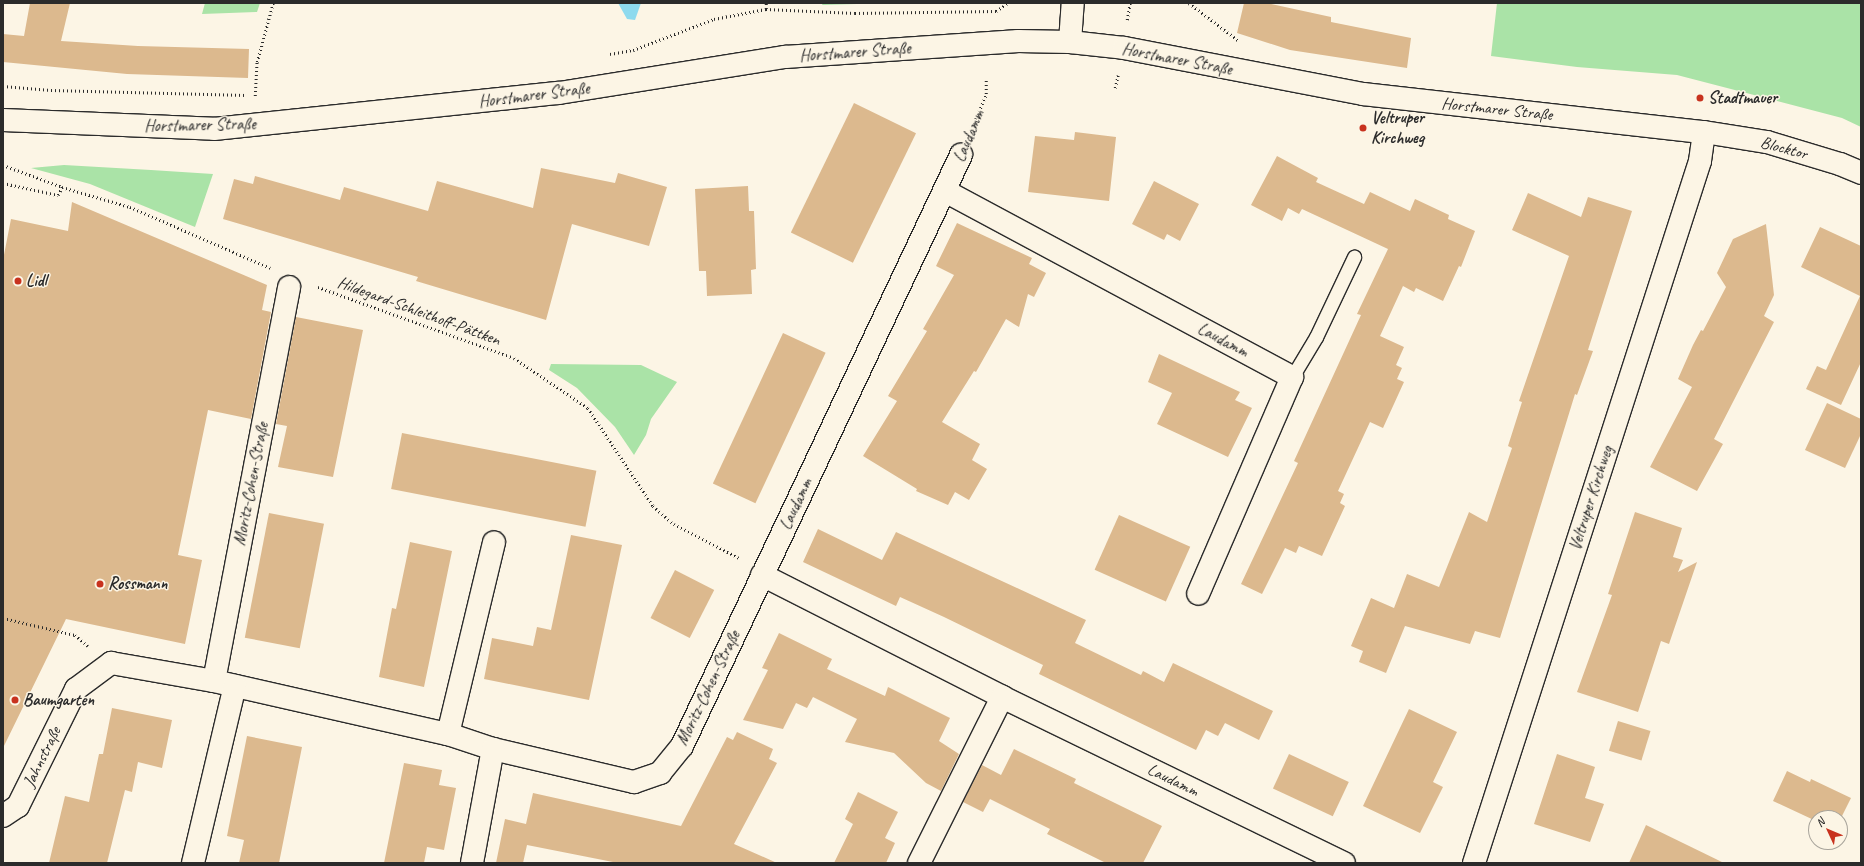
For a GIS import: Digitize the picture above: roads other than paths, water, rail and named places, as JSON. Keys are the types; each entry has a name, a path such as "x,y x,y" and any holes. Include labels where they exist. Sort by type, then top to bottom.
{"street":[{"path":"1070,42 1073,3"},
{"name":"Horstmarer Straße","path":"3,120 214,129 559,93 785,57 1018,41 1070,42 1124,48 1363,94 1704,132"},
{"name":"Blocktor","path":"1704,132 1767,142 1861,173"},
{"name":"Veltruper Kirchweg","path":"1474,863 1700,161 1704,132"},
{"name":"Laudamm","path":"961,155 762,575 1002,697 1344,863"},
{"name":"Laudamm","path":"945,191 1292,377"},
{"name":"Moritz-Cohen-Straße","path":"214,681 284,279"},
{"path":"1198,594 1292,377"},
{"path":"448,734 494,542"},
{"name":"Moritz-Cohen-Straße","path":"111,663 214,681 448,734 493,749 634,782 660,773 682,746 762,575"},
{"name":"Jahnstraße","path":"3,816 18,806 76,689 111,663"},
{"path":"194,863 235,686"},
{"path":"919,863 1002,697"},
{"path":"472,863 493,749"}],"lane":[{"path":"1292,377 1316,338 1354,257"}],"water":[{"path":"618,3 641,3 635,20 627,19"}],"place":[{"name":"Stadtmauer","path":"1700,98"},
{"name":"Veltruper Kirchweg","path":"1363,128"},
{"name":"Lidl","path":"18,281"},
{"name":"Rossmann","path":"100,584"},
{"name":"Baumgarten","path":"15,700"}]}
